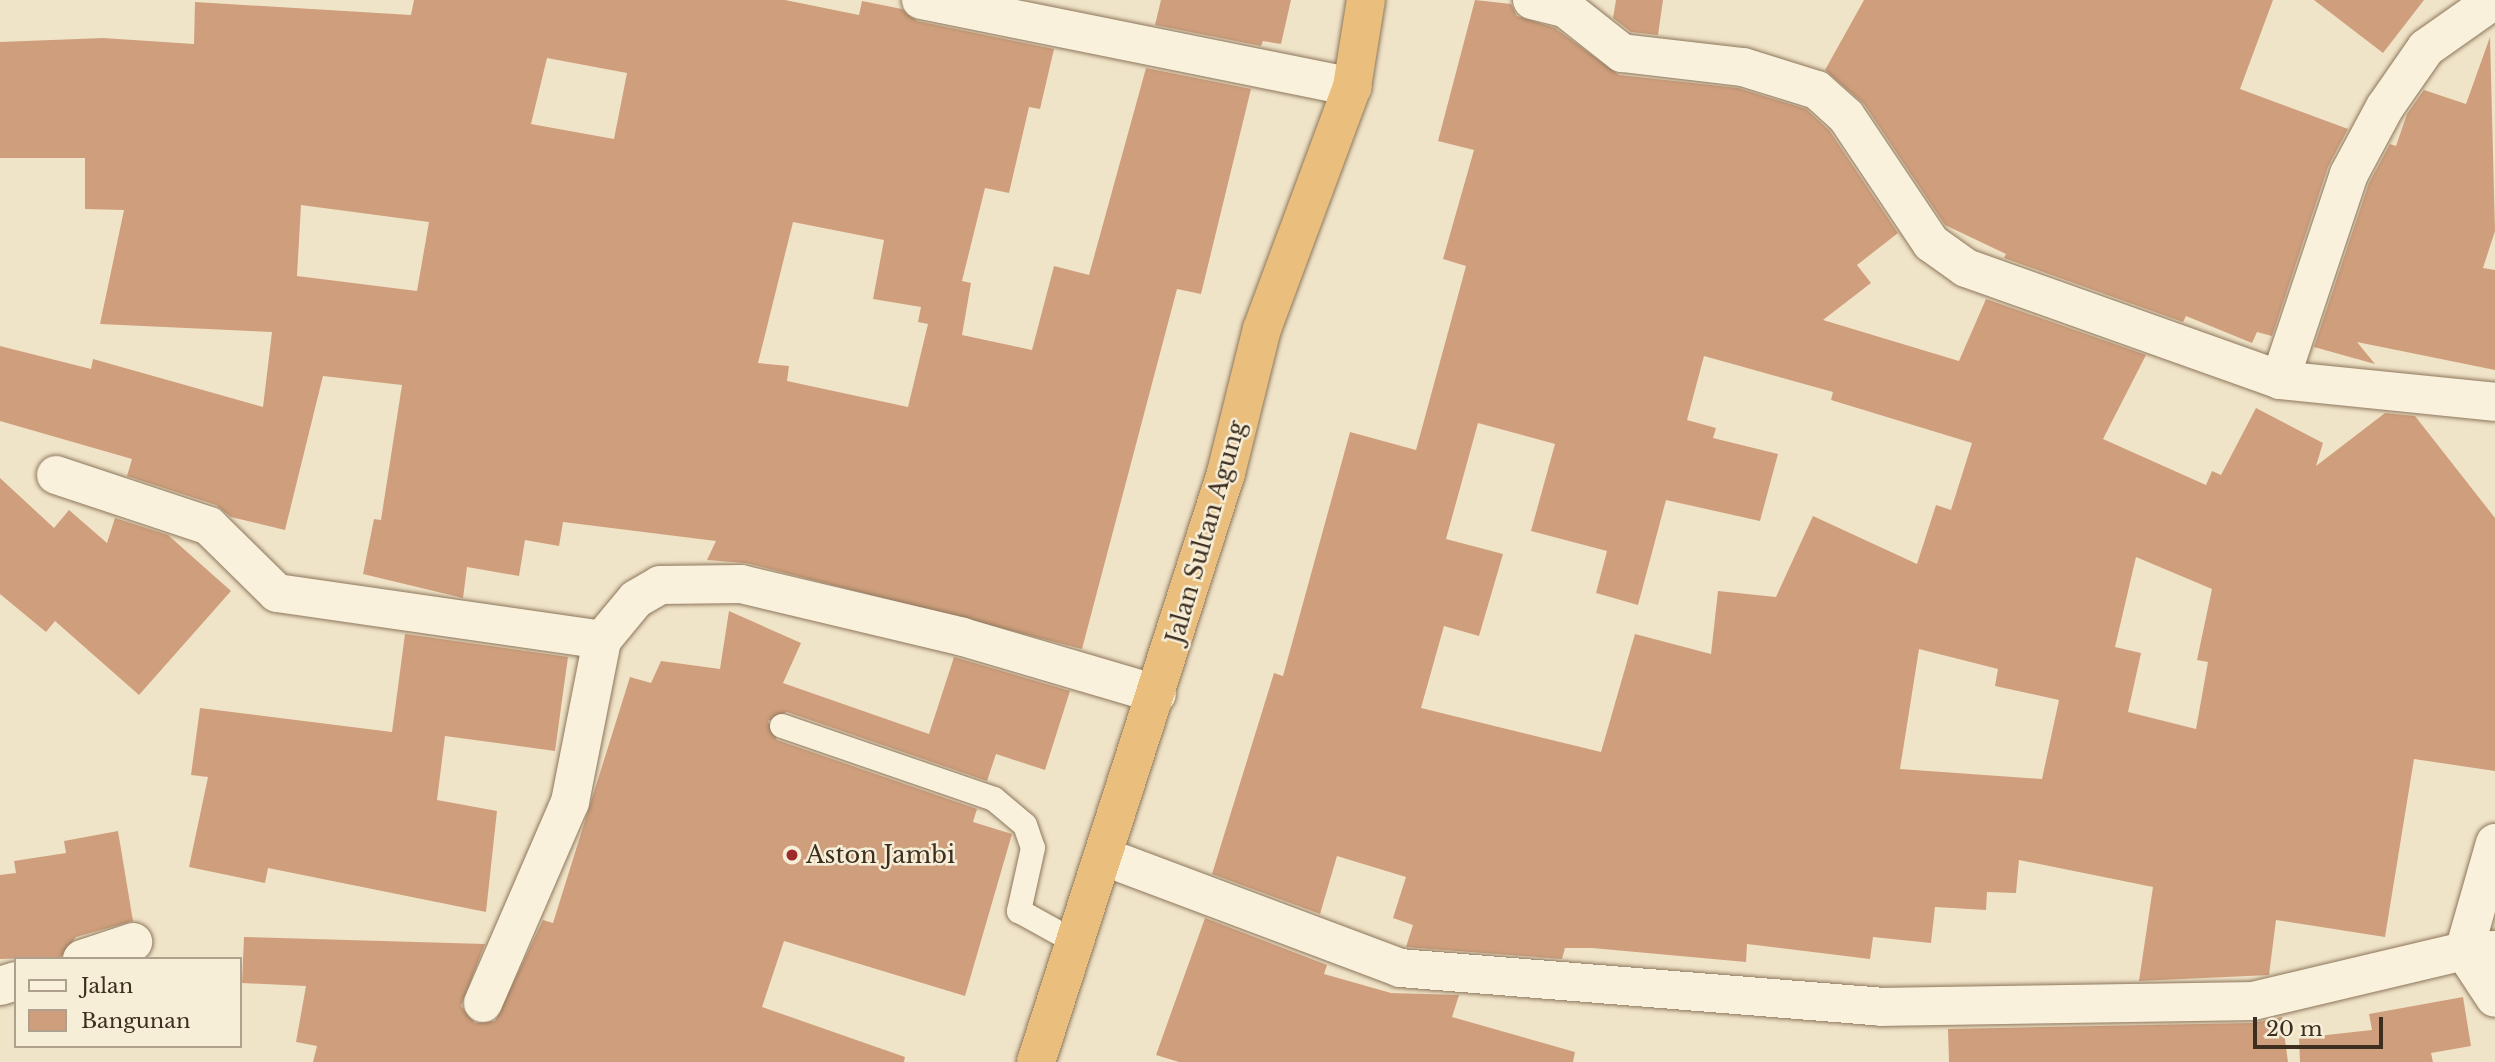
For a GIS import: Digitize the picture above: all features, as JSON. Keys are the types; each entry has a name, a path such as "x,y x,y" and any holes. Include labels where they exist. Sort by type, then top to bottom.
{"highway":[{"name":"Jalan Sultan Agung","path":"1036,1062 1157,694 1262,329 1352,87 1366,0"}],"street":[{"path":"921,0 1352,87"},
{"path":"1532,0 1565,8 1622,53 1743,67 1817,90 1846,116 1945,257 2280,380 2495,402"},
{"path":"2280,380 2348,174 2385,107 2426,48 2494,0"},
{"path":"56,475 209,526 277,593 602,640"},
{"path":"483,1003 570,802 602,640 636,600 660,584 741,584 962,637 1157,694"},
{"path":"2495,843 2479,951 2495,998"},
{"path":"1105,857 1399,968 1880,1007 2253,1000 2479,951"},
{"path":"88,957 134,942"}],"lane":[{"path":"782,726 994,799 1025,825 1033,848 1019,911 1077,943"}],"building":[{"path":"414,0 785,0 859,15 862,1 902,9 917,21 1054,49 1040,109 1029,107 1009,193 985,188 962,281 971,283 962,335 1032,350 1054,266 1089,275 1146,68 1251,89 1201,294 1177,289 1082,649 746,563 707,560 716,541 563,522 559,546 525,540 519,576 467,567 463,598 363,574 374,519 381,520 402,385 323,376 285,530 231,517 216,505 127,476 132,459 0,421 0,346 91,369 93,359 263,407 272,332 100,324 124,210 85,209 85,158 0,158 0,42 103,38 194,44 195,2 411,15","holes":["547,58 627,73 614,139 531,124","301,205 429,222 417,291 297,276","793,222 884,240 873,299 921,307 918,322 928,324 908,407 787,381 789,366 758,363"]},
{"path":"1161,0 1291,0 1281,44 1263,41 1261,46 1155,25"},
{"path":"1475,0 1511,4 1517,16 1555,28 1619,75 1738,88 1806,109 1829,130 1898,233 1857,265 1871,283 1823,320 1959,361 1986,299 2146,355 2103,439 2206,485 2212,471 2221,475 2256,408 2323,443 2316,466 2385,413 2415,416 2495,518 2495,771 2414,759 2385,937 2276,920 2269,975 2139,981 2153,887 2019,860 2016,893 1987,892 1986,910 1935,907 1931,943 1873,937 1870,959 1747,944 1746,962 1592,948 1565,948 1562,959 1406,947 1413,925 1393,918 1406,877 1337,856 1320,914 1212,874 1274,673 1283,676 1350,432 1416,450 1466,266 1443,259 1474,150 1438,141","holes":["1704,356 1833,392 1831,400 1972,443 1951,510 1936,505 1917,564 1813,516 1776,597 1718,591 1711,654 1635,634 1601,752 1421,708 1444,626 1479,636 1503,554 1446,539 1478,423 1555,444 1531,531 1607,551 1596,593 1638,605 1666,500 1760,521 1778,454 1713,438 1716,428 1687,420","2136,557 2212,589 2197,660 2208,662 2196,729 2128,712 2141,653 2115,647","1919,649 1998,669 1995,686 2059,700 2042,779 1900,769"]},
{"path":"1616,0 1663,0 1658,35 1631,32 1613,18"},
{"path":"1864,0 2273,0 2240,89 2348,129 2328,167 2272,336 2257,332 2252,343 2186,316 2183,322 2004,258 2006,254 1945,225 1864,104 1825,70"},
{"path":"2314,0 2424,0 2383,53"},
{"path":"2490,37 2495,231 2483,268 2495,270 2495,370 2357,342 2375,364 2314,347 2369,183 2390,144 2396,146 2407,114 2424,90 2466,104"},
{"path":"0,478 54,528 69,510 107,543 115,518 168,535 231,591 139,695 55,621 46,632 0,594"},
{"path":"729,611 801,643 783,683 929,734 954,657 1070,691 1045,770 996,754 987,781 787,712 768,721 777,740 977,809 973,822 1012,834 965,996 784,941 762,1007 905,1057 904,1062 313,1062 317,1046 296,1042 306,986 242,983 244,937 485,944 461,1006 475,1023 495,1021 543,920 553,923 630,677 651,683 661,661 720,669"},
{"path":"405,634 568,657 555,751 445,736 437,800 497,811 486,912 268,868 265,883 189,867 208,777 191,775 200,708 392,732"},
{"path":"118,831 133,921 76,937 61,957 0,959 0,875 16,873 14,861 66,853 64,841"},
{"path":"1205,918 1327,965 1324,974 1391,993 1459,995 1452,1017 1575,1052 1573,1062 1179,1062 1156,1055"},
{"path":"2463,997 2471,1046 2431,1053 2433,1062 2300,1062 2299,1038 2372,1030 2369,1014"},
{"path":"2282,1017 2288,1062 1949,1062 1948,1029 2253,1023"}],"place":[{"name":"Aston Jambi","path":"792,855"}]}
